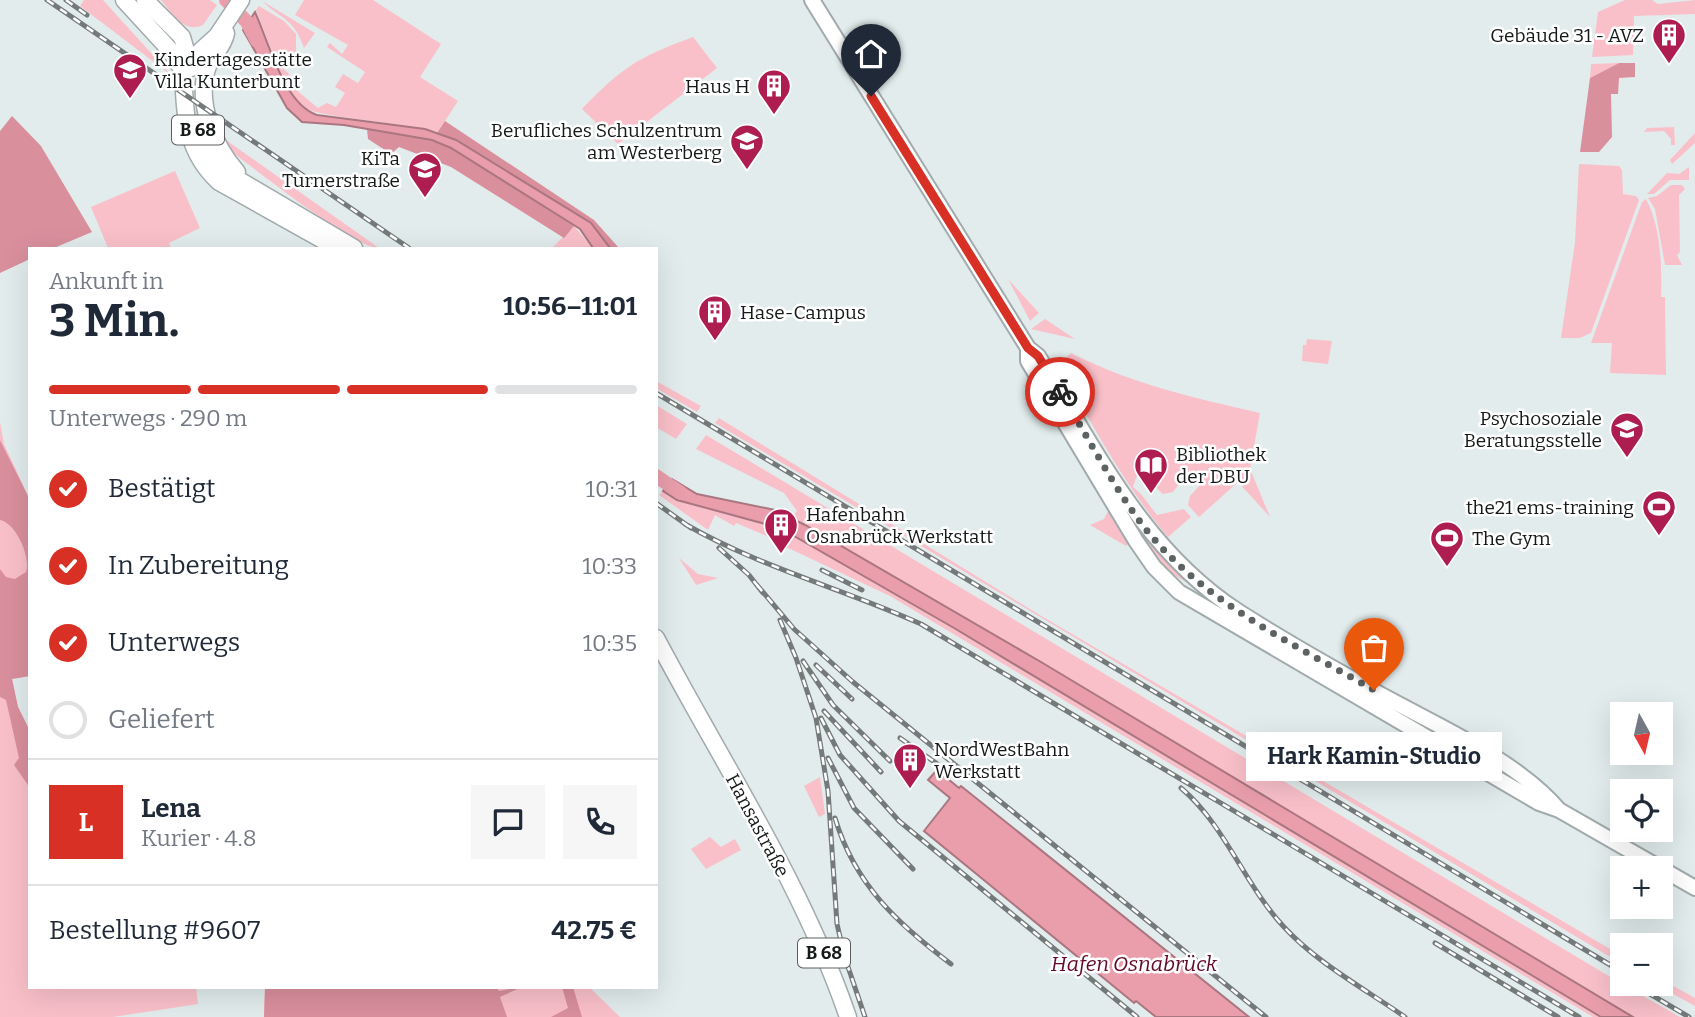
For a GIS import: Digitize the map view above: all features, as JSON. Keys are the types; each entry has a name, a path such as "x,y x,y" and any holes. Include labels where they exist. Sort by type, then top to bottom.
{"main road":[{"path":"124,0 186,65"},
{"path":"145,0 181,37 186,65"},
{"name":"B 68","path":"241,0 228,22 186,65 190,142 205,169 219,182 335,247"},
{"path":"812,0 1028,348 1038,356 1125,499 1149,532 1191,575 1238,612 1444,728 1545,794 1559,810"},
{"path":"181,37 199,37 228,22"},
{"name":"B 68","path":"228,22 225,40 212,60 206,77 210,128 216,145 243,180"},
{"path":"186,65 212,60"},
{"name":"B 68","path":"186,65 201,144 210,159 222,170 352,247"},
{"path":"1028,348 1028,361 1154,567 1180,592 1531,798 1559,810 1695,888"},
{"path":"1154,567 1221,606 1238,612"},
{"name":"Hansastraße","path":"658,642 807,917 848,1017"}],"shaded area":[{"path":"84,0 103,0 171,75 80,6"},
{"path":"161,0 210,0 217,5 203,25 190,27 179,21"},
{"path":"304,0 373,0 441,44 420,77 458,101 438,132 324,114 302,107 288,88 276,62 256,10 259,6 284,21 296,34 296,52 289,53 283,68 297,82 294,88 318,108 327,103 336,107 345,93 335,87 343,74 358,83 365,72 327,47 330,43 342,54 348,45 295,15"},
{"path":"1625,0 1652,0 1658,4 1695,0 1695,14 1634,16 1633,55 1592,57 1598,12"},
{"path":"262,1 315,33 304,48 292,25"},
{"path":"693,37 717,68 618,144 582,109 632,65"},
{"path":"1619,63 1590,78 1591,64"},
{"path":"1619,63 1635,63 1635,77 1619,78 1618,94 1611,94 1612,137 1599,152 1580,152 1590,78"},
{"path":"12,116 41,146 92,232 56,247 28,247 28,260 0,273 0,131"},
{"path":"445,121 594,220 618,247 609,247 591,223 456,140 437,133"},
{"path":"1674,127 1675,145 1671,145 1671,139 1664,131 1644,132 1647,128"},
{"path":"367,129 432,140 451,148 574,226 564,238 451,167 399,147 391,154 368,139"},
{"path":"1695,133 1695,143 1672,164 1670,160"},
{"path":"219,135 378,247 348,235 326,221 225,147"},
{"path":"1579,164 1619,166 1622,170 1623,194 1636,196 1639,200 1591,333 1580,338 1561,338 1575,242"},
{"path":"1689,167 1689,180 1670,180 1654,194 1647,194 1667,173 1679,174"},
{"path":"175,171 200,228 169,243 171,247 108,247 91,207"},
{"path":"1671,185 1682,185 1685,189 1679,195 1680,252 1677,255 1682,265 1665,265 1655,209 1648,198 1657,196"},
{"path":"1646,199 1655,222 1660,247 1661,297 1665,297 1666,375 1610,373 1612,343 1591,343 1642,202"},
{"path":"574,226 592,247 553,247"},
{"path":"1008,279 1039,313 1030,321"},
{"path":"1045,319 1075,339 1031,329"},
{"path":"1307,339 1332,341 1328,364 1302,361 1303,345 1306,345"},
{"path":"1071,353 1141,382 1260,413 1250,469 1270,517 1238,482 1199,517 1188,505 1190,496 1199,486 1196,476 1186,475 1173,492 1163,494 1155,487 1161,459 1151,455 1142,460 1133,487 1157,515 1184,509 1191,517 1168,537 1125,479 1063,375 1061,362"},
{"path":"658,382 701,406 697,412 658,389"},
{"path":"658,406 687,424 676,439 658,428"},
{"path":"719,418 1043,617 1610,949 1610,957 715,423"},
{"path":"0,422 4,444 28,496 28,676 12,679 18,707 28,727 28,989 196,989 198,1004 113,1017 0,1017"},
{"path":"706,435 1610,977 1610,996 1643,996 1680,1017 1593,1017 890,596 786,547 786,544 736,523 734,526 715,515 708,530 659,495 663,491 693,505 758,520 789,532 791,518 797,511 784,493 696,449"},
{"path":"0,440 28,496 28,676 12,679 18,707 28,727 28,785 14,765 19,758 6,700 0,697 0,569 6,577 15,579 26,572 27,566 17,534 6,522 0,520"},
{"path":"1110,507 1130,541 1126,546 1090,525 1104,519"},
{"path":"1147,537 1200,590 1162,568 1141,541"},
{"path":"679,558 698,574 718,578 696,585"},
{"path":"820,777 825,814 819,817 804,786"},
{"path":"710,837 721,847 735,839 741,850 706,869 691,849"},
{"path":"1673,986 1695,998 1695,1006 1673,994"},
{"path":"265,989 591,989 620,1017 264,1017"},
{"path":"265,989 518,989 500,997 507,1017 264,1017"},
{"path":"563,989 574,989 582,1017 551,1017 568,1008"}],"water":[{"path":"255,12 279,71 295,99 305,109 317,115 425,129 456,140 591,223 609,247 592,247 580,229 451,148 432,140 344,125 302,122 287,108 243,30"},
{"path":"672,479 697,494 775,510 805,525 1041,662 1633,1017 1601,1017 954,628 780,528 677,500 663,491"},
{"name":"Hafen Osnabrück","path":"937,770 959,788 961,786 1249,1017 1156,1017 1136,1001 1134,1003 924,831 950,798 928,780"}],"waterway":[{"path":"226,0 247,22 257,41"},
{"path":"658,477 681,493"}],"railway":[{"path":"47,0 408,247"},
{"path":"66,0 87,15"},
{"path":"658,394 1610,965"},
{"path":"658,504 691,528"},
{"path":"685,524 742,553 921,624 1579,1017"},
{"path":"719,548 749,575 763,593"},
{"path":"822,570 862,590"},
{"path":"757,585 794,629 853,682 1266,1017"},
{"path":"780,620 816,718 828,791 837,924 845,958 865,1017"},
{"path":"803,661 833,705 890,761"},
{"path":"816,665 852,699"},
{"path":"824,711 881,772"},
{"path":"821,718 840,755 899,821 1137,1017"},
{"path":"900,738 949,772"},
{"path":"828,758 854,808 913,869"},
{"path":"1181,788 1210,819 1257,892 1284,927 1326,964 1405,1017"},
{"path":"835,818 854,863 881,901 913,934 951,964"},
{"path":"1435,943 1558,1017"},
{"path":"1653,996 1689,1017"}],"way so far":[{"path":"1060,392 1138,519 1191,575 1238,612 1374,690"}],"place":[{"name":"Gebäude 31 - AVZ","path":"1669,65"},
{"name":"Kindertagesstätte Villa Kunterbunt","path":"130,100"},
{"name":"Haus H","path":"774,116"},
{"name":"Berufliches Schulzentrum am Westerberg","path":"747,171"},
{"name":"KiTa Turnerstraße","path":"425,199"},
{"name":"Hase-Campus","path":"715,342"},
{"name":"Psychosoziale Beratungsstelle","path":"1627,459"},
{"name":"Bibliothek der DBU","path":"1151,495"},
{"name":"the21 ems-training","path":"1659,537"},
{"name":"Hafenbahn Osnabrück Werkstatt","path":"781,555"},
{"name":"The Gym","path":"1447,568"},
{"name":"Hark Kamin-Studio","path":"1374,690"},
{"name":"NordWestBahn Werkstatt","path":"910,790"}],"route":[{"path":"871,96 1028,348 1038,356 1060,392"}]}
